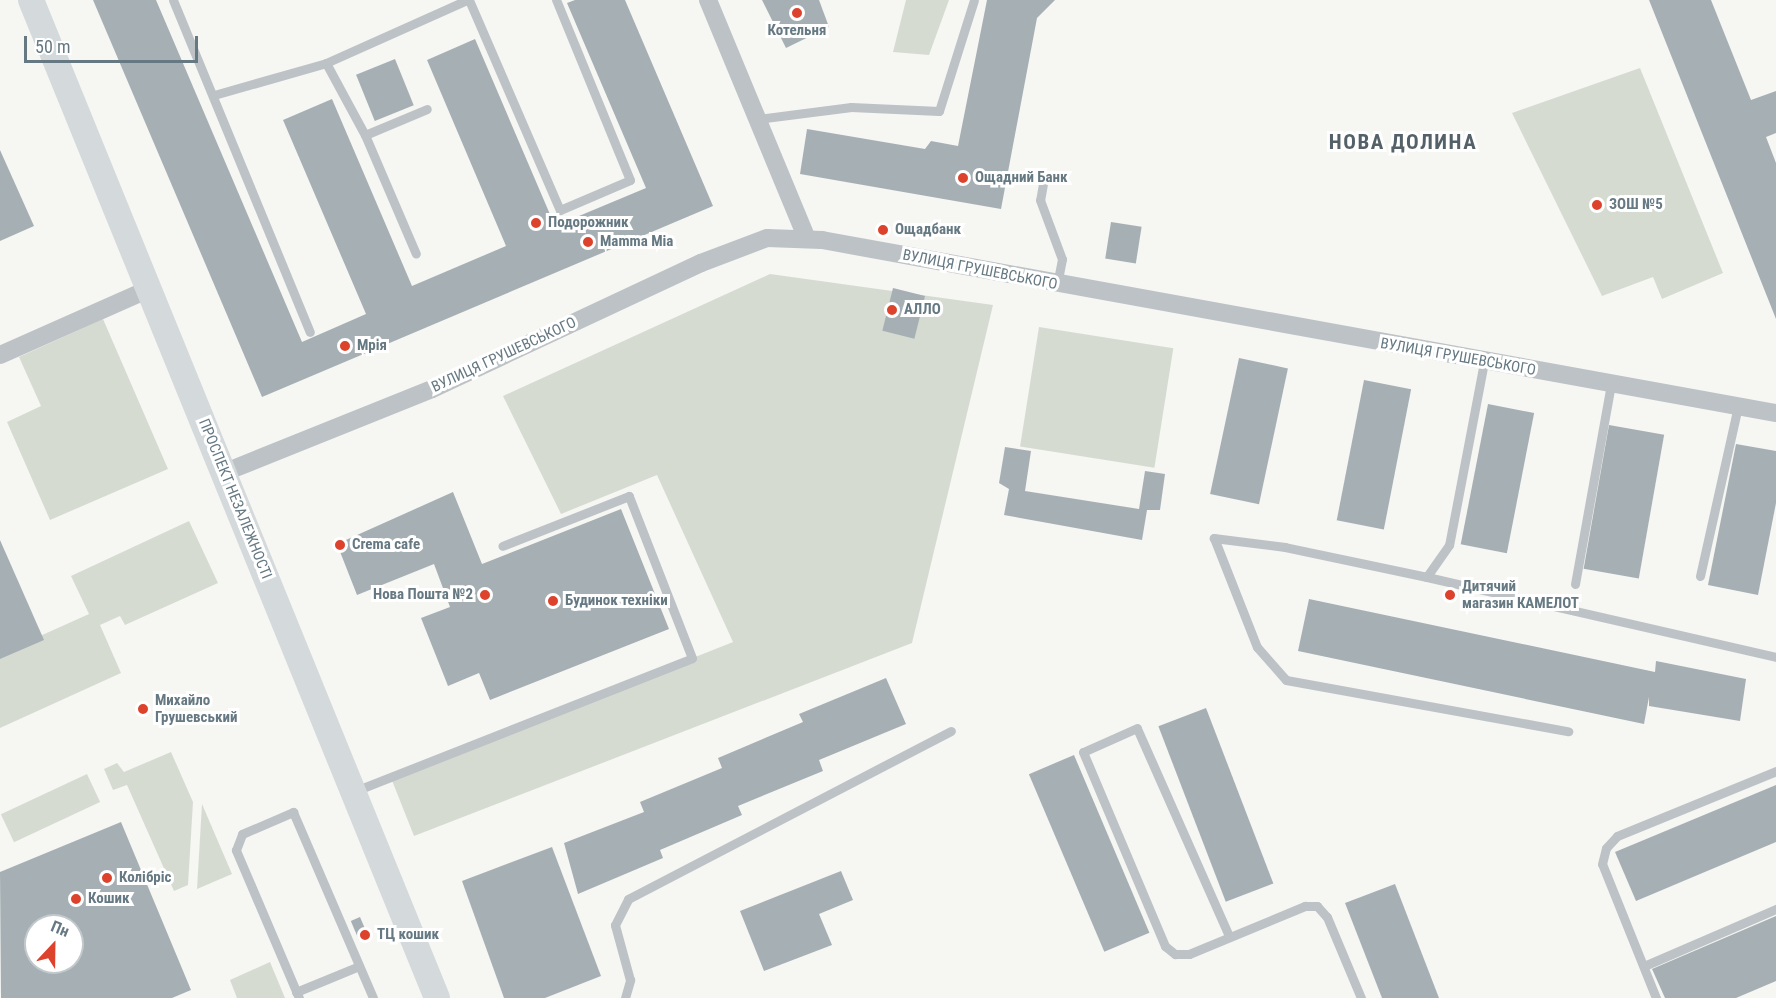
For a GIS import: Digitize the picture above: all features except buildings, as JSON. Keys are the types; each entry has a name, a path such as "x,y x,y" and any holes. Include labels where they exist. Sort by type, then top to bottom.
{"main road":[{"name":"ПРОСПЕКТ НЕЗАЛЕЖНОСТІ","path":"31,0 355,791 430,996"}],"street":[{"path":"708,0 806,237"},
{"name":"ВУЛИЦЯ ГРУШЕВСЬКОГО","path":"223,473 432,389 700,263 767,238 806,237 1484,362 1776,412"},
{"path":"0,355 149,289"}],"lane":[{"path":"173,0 310,332"},
{"path":"214,95 326,63 468,0 560,210 630,180 556,0"},
{"path":"757,119 851,107 939,111 974,0"},
{"path":"326,63 365,135 416,254"},
{"path":"365,135 427,109"},
{"path":"1044,178 1040,200 1062,259 1057,284"},
{"path":"1427,578 1449,545 1484,362"},
{"path":"1575,585 1611,384"},
{"path":"1700,576 1738,406"},
{"path":"355,791 692,658 629,496 502,546"},
{"path":"1568,731 1286,680 1257,647 1214,538 1285,547 1776,657"},
{"path":"1229,936 1137,728 1083,752 1165,946 1174,954 1189,954 1305,906 1317,906 1327,916 1361,998"},
{"path":"625,998 630,980 615,925 628,900 951,731"},
{"path":"1656,998 1602,864 1606,848 1617,836 1776,771"},
{"path":"359,966 297,995 236,850 246,831 293,812 373,998"},
{"path":"1644,966 1776,909"}],"shaded area":[{"path":"906,0 949,0 929,55 893,52"},
{"path":"1640,68 1723,273 1662,299 1653,277 1602,296 1512,113"},
{"path":"770,274 993,305 912,643 414,836 391,778 733,642 657,475 561,514 503,396"},
{"path":"103,319 168,469 50,520 7,422 41,406 19,357"},
{"path":"1039,327 1173,348 1154,468 1020,447"},
{"path":"189,521 218,583 125,625 120,616 100,625 121,673 0,728 0,654 89,614 71,576"},
{"path":"171,752 193,802 188,885 174,891 127,785 113,790 104,769 117,763 124,772"},
{"path":"87,774 100,802 14,842 1,814"},
{"path":"202,804 232,874 197,889"},
{"path":"270,962 285,998 237,998 230,980"}],"place":[{"name":"Котельня","path":"797,13"},
{"name":"Ощадний Банк","path":"963,178"},
{"name":"ЗОШ №5","path":"1597,205"},
{"name":"Подорожник","path":"536,223"},
{"name":"Ощадбанк","path":"883,230"},
{"name":"Mamma Mia","path":"588,242"},
{"name":"АЛЛО","path":"892,310"},
{"name":"Мрія","path":"345,346"},
{"name":"Crema cafe","path":"340,545"},
{"name":"Нова Пошта №2","path":"485,595"},
{"name":"Дитячий магазин КАМЕЛОТ","path":"1450,595"},
{"name":"Будинок техніки","path":"553,601"},
{"name":"Михайло Грушевський","path":"143,709"},
{"name":"Колібріс","path":"107,878"},
{"name":"Кошик","path":"76,899"},
{"name":"ТЦ кошик","path":"365,935"}],"district":[{"name":"НОВА ДОЛИНА","path":"1403,142"}]}
